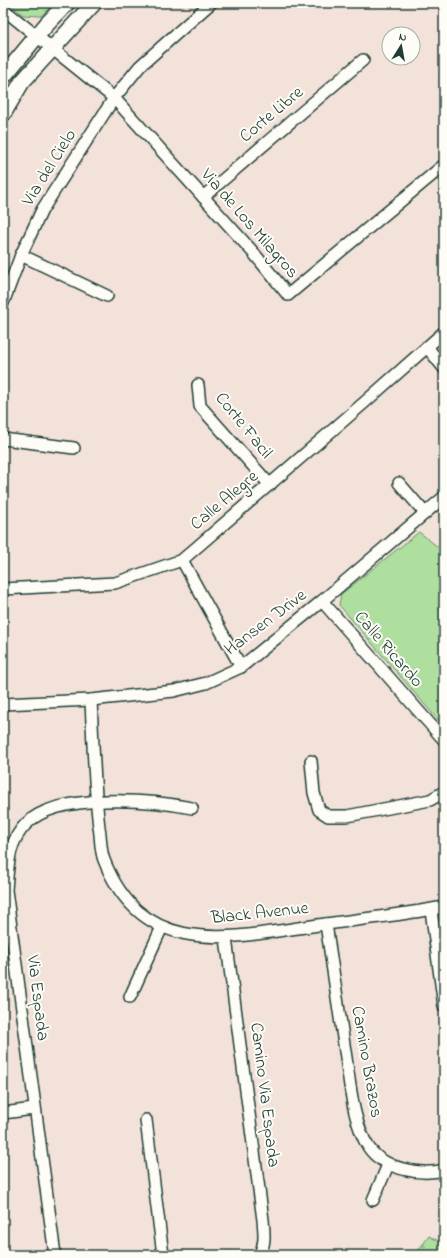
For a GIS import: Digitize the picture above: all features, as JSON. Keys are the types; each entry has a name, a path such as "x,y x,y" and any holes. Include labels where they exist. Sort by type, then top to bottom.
{"main road":[{"path":"3,77 36,36 67,3"},
{"path":"3,114 22,82 94,3"}],"street":[{"name":"Via del Cielo","path":"3,303 21,255 42,210 114,98 140,66 211,3"},
{"name":"Via de Los Milagros","path":"3,9 114,98 252,251 288,295 444,165"},
{"name":"Corte Libre","path":"203,197 363,60"},
{"path":"21,255 107,296"},
{"path":"444,332 427,347 444,368"},
{"name":"Calle Alegre","path":"3,589 115,583 182,560 427,347"},
{"name":"Corte Facil","path":"198,385 200,406 270,485"},
{"path":"3,439 74,448"},
{"path":"399,483 425,513"},
{"name":"Hansen Drive","path":"3,704 91,700 174,691 206,683 241,667 322,601 444,497"},
{"path":"182,560 241,667"},
{"name":"Calle Ricardo","path":"322,601 444,740"},
{"name":"Black Avenue","path":"91,700 96,802 104,859 122,893 136,908 162,927 187,935 226,938 444,907"},
{"path":"311,761 314,793 319,810 328,816 347,816 430,800 444,792"},
{"name":"Via Espada","path":"55,1255 34,1109 20,987 6,890 6,851 26,823 40,814 61,805 96,802 142,801 192,808"},
{"path":"431,910 444,1006"},
{"name":"Camino Brazos","path":"326,924 354,1106 363,1136 370,1149 388,1165 416,1172 444,1170"},
{"path":"130,997 162,927"},
{"name":"Camino Via Espada","path":"226,938 264,1232 263,1249 259,1255"},
{"path":"3,1113 34,1109"},
{"path":"146,1120 163,1255"},
{"path":"373,1200 388,1165"}],"green space":[{"path":"9,3 55,3 41,16 23,15"},
{"path":"419,532 444,552 444,727 339,605 341,594"},
{"path":"429,1236 444,1244 444,1255 412,1255 417,1252"}]}
